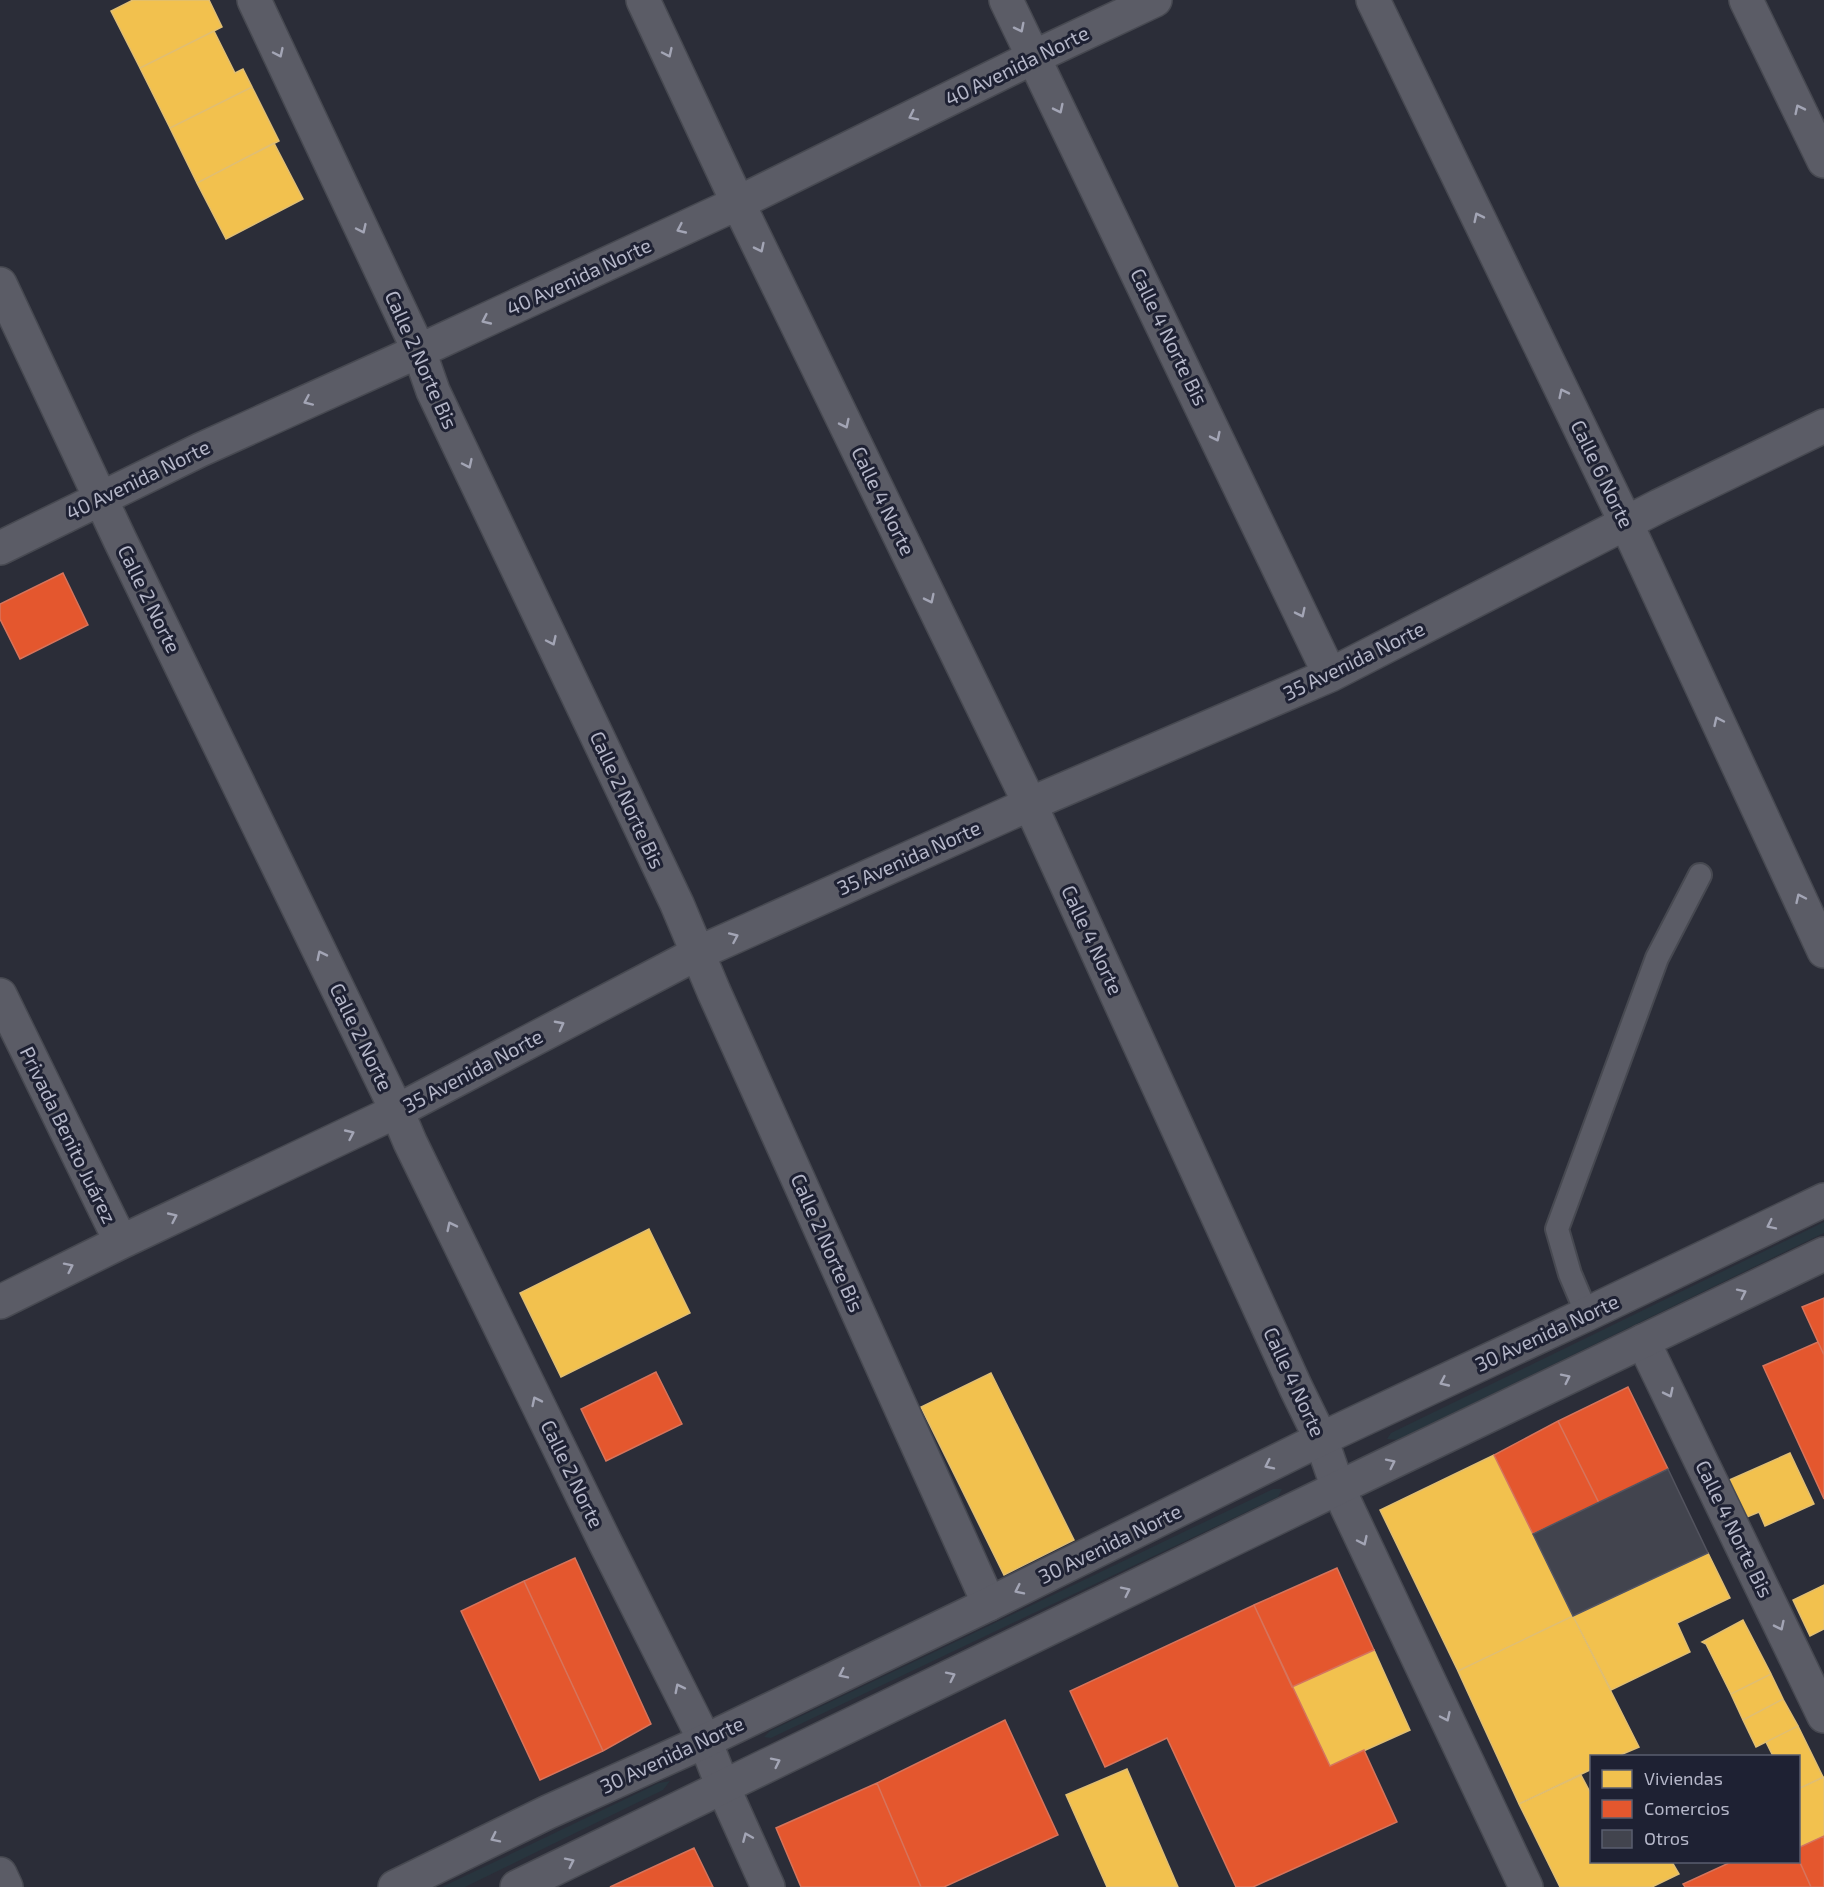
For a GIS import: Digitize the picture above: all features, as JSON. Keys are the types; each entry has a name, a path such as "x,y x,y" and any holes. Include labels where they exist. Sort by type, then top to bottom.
{"street":[{"name":"Calle 2 Norte Bis","path":"254,0 418,351 433,391 677,904 989,1604"},
{"name":"Calle 4 Norte","path":"643,0 738,203 1030,804 1321,1439 1338,1488 1526,1887"},
{"name":"Calle 4 Norte Bis","path":"1006,0 1330,675"},
{"name":"40 Avenida Norte","path":"0,548 200,450 738,203 1155,0"},
{"name":"Calle 6 Norte","path":"1373,0 1626,523 1824,951"},
{"path":"1746,0 1824,161"},
{"name":"Calle 2 Norte","path":"0,284 410,1142 705,1741 768,1887"},
{"name":"35 Avenida Norte","path":"0,1302 120,1242 397,1112 698,953 1030,804 1330,675 1626,523 1824,426"},
{"name":"Privada Benito Juárez","path":"0,995 120,1242"},
{"name":"30 Avenida Norte","path":"395,1887 548,1812 705,1741 989,1604 1321,1439 1824,1200"},
{"path":"517,1887 1824,1254"},
{"name":"Calle 4 Norte Bis","path":"1643,1341 1824,1716"},
{"path":"0,1874 6,1887"}],"lane":[{"path":"1587,1314 1570,1274 1557,1229 1657,958 1700,875"}],"shaded area":[{"path":"1824,1222 1824,1233 1397,1440 1387,1439 1391,1433"},
{"path":"1273,1489 1282,1489 1278,1497 771,1738 764,1737 770,1731"},
{"path":"670,1781 663,1790 465,1887 442,1887 659,1783"}],"building: Viviendas":[{"path":"133,0 209,0 222,27 140,68 111,11"},
{"path":"214,31 235,73 243,69 252,87 170,128 140,68"},
{"path":"252,87 279,141 197,183 170,128"},
{"path":"274,143 303,199 226,239 197,183"},
{"path":"649,1229 690,1313 561,1377 520,1293"},
{"path":"991,1373 1074,1540 1004,1575 921,1407"},
{"path":"1790,1453 1814,1504 1765,1526 1759,1512 1742,1519 1725,1482"},
{"path":"1494,1455 1573,1616 1458,1671 1380,1510"},
{"path":"1708,1553 1730,1598 1677,1623 1690,1652 1611,1690 1573,1616"},
{"path":"1824,1585 1824,1629 1810,1636 1793,1600"},
{"path":"1573,1616 1639,1747 1620,1755 1590,1755 1590,1770 1519,1804 1458,1671"},
{"path":"1743,1620 1771,1674 1731,1694 1706,1644 1702,1642"},
{"path":"1374,1650 1410,1730 1330,1766 1292,1687"},
{"path":"1771,1674 1783,1699 1743,1720 1731,1694"},
{"path":"1783,1699 1798,1726 1756,1747 1743,1720"},
{"path":"1798,1726 1823,1777 1800,1788 1800,1755 1772,1755 1766,1742"},
{"path":"1127,1769 1178,1887 1107,1887 1066,1795"},
{"path":"1581,1775 1590,1792 1590,1863 1673,1863 1679,1874 1652,1887 1560,1887 1519,1804"},
{"path":"1824,1777 1824,1836 1800,1847 1800,1788"}],"building: Comercios":[{"path":"63,573 88,625 20,659 0,619 0,604"},
{"path":"1824,1298 1824,1355 1802,1307"},
{"path":"1818,1342 1824,1355 1824,1499 1763,1366"},
{"path":"656,1372 682,1424 606,1461 581,1409"},
{"path":"1628,1387 1668,1469 1599,1503 1558,1421"},
{"path":"1558,1421 1599,1503 1533,1534 1494,1455"},
{"path":"575,1558 651,1724 603,1751 524,1581"},
{"path":"1337,1568 1374,1650 1292,1687 1254,1605"},
{"path":"524,1581 603,1751 540,1780 461,1611"},
{"path":"1254,1605 1330,1766 1364,1750 1397,1822 1253,1887 1236,1887 1167,1738 1105,1767 1070,1691"},
{"path":"1005,1720 1058,1835 944,1887 921,1887 877,1783"},
{"path":"877,1783 921,1887 801,1887 776,1828"},
{"path":"1824,1836 1824,1887 1811,1887 1800,1862 1800,1847"},
{"path":"694,1848 713,1887 610,1887"},
{"path":"1800,1862 1811,1887 1685,1887 1683,1884 1729,1863"}],"building: Otros":[{"path":"1668,1469 1708,1553 1573,1616 1533,1534"}]}
